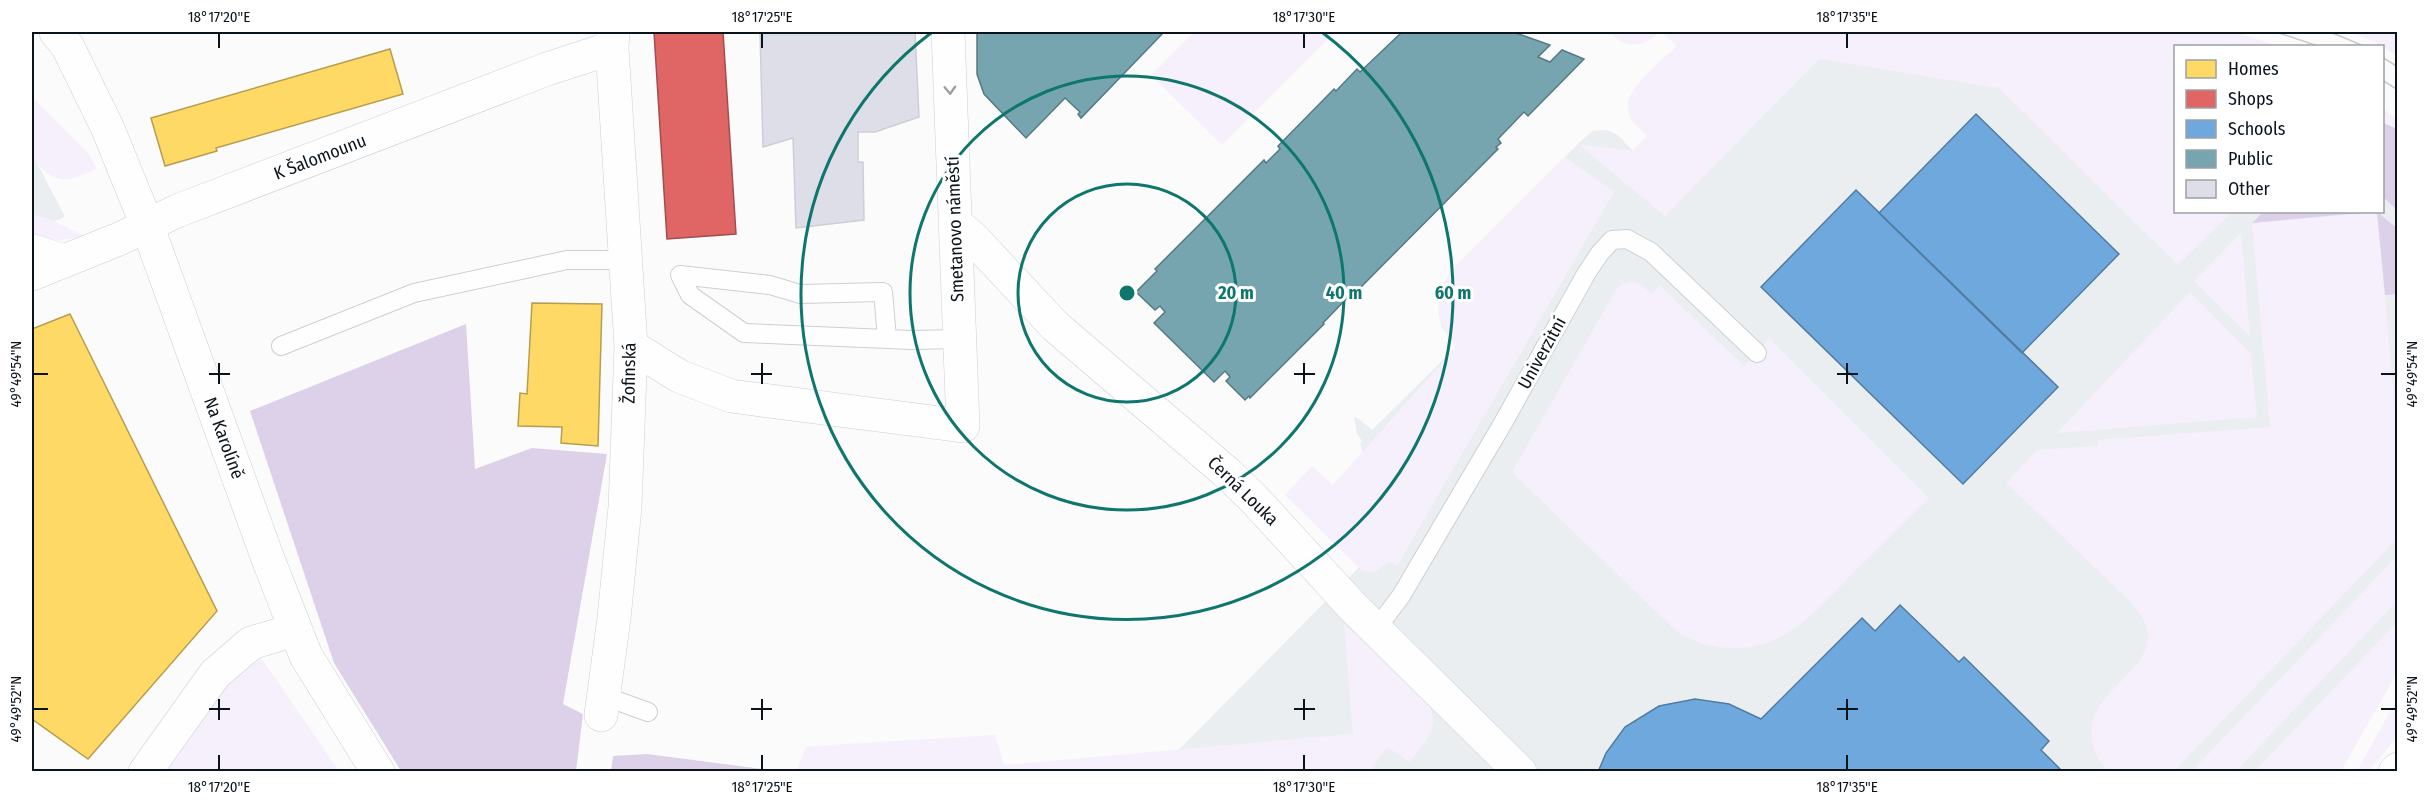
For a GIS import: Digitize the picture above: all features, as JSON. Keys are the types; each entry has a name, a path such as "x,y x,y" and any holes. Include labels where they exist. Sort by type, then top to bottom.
{"street":[{"name":"Na Karolíně","path":"56,32 68,47 108,129 147,225 306,656 378,771"},
{"name":"Smetanovo náměstí","path":"631,346 679,376 731,396 963,426 948,32"},
{"name":"K Šalomounu","path":"32,274 119,239 147,225 547,69 613,40"},
{"name":"Žofinská","path":"602,706 625,507 631,346 613,40"},
{"name":"Černá Louka","path":"955,223 972,237 1055,326 1226,472 1254,499 1376,629 1520,771"},
{"path":"32,247 70,259"},
{"path":"145,771 215,674 251,643 295,630"}],"lane":[{"name":"Univerzitní","path":"1376,629 1401,596 1586,274 1612,240 1627,239 1651,252 1757,353"},
{"path":"280,346 414,293 567,260 627,260"},
{"path":"886,338 883,292 800,294 771,285 680,275 690,295 744,333 911,340 958,339"},
{"path":"602,706 648,712"}],"shaded area":[{"path":"1194,32 1335,32 1222,145 1151,75"},
{"path":"1609,32 1661,32 1635,45 1622,42"},
{"path":"1662,32 2174,46 2174,213 2384,213 2384,158 2397,168 2397,658 2285,771 1157,772 1385,541 1360,443 1362,441 1357,434 1354,417 1372,430 1456,347 1442,327 1439,315 1439,295 1443,284 1457,265 1593,131 1607,130 1618,135 1633,151 1647,136 1632,120 1628,111 1628,101 1635,88 1677,46"},
{"path":"1662,32 2235,32 2275,45 2174,45 2174,213 2231,213 2178,265 1999,88 1819,59 1665,216 1578,144 1633,151 1647,136 1630,117 1628,105 1631,96 1644,77 1677,46"},
{"path":"2351,32 2397,32 2397,56 2384,45"},
{"path":"32,97 88,153 97,169 63,179 52,176 38,164 32,154"},
{"path":"2384,109 2397,119 2397,129 2384,122"},
{"path":"2384,123 2397,129 2397,210 2384,198"},
{"path":"32,153 65,217 32,231"},
{"path":"1565,157 1614,192 1397,566 1389,561 1374,573 1362,571 1285,495 1312,466 1333,485 1456,347 1441,320 1438,302 1450,273"},
{"path":"2262,213 2359,213 2252,223"},
{"path":"2377,213 2397,431 2397,539 2174,771 2109,771 2100,761 2094,748 2092,723 2106,697 2138,663 2145,650 2148,637 2145,622 2130,601 2006,483 2037,450 2098,446 2098,440 2270,427 2252,223"},
{"path":"2377,213 2397,228 2397,294 2385,295"},
{"path":"32,214 87,237 58,240 32,235"},
{"path":"2241,233 2250,336 2194,281"},
{"path":"1633,281 1652,294 1659,285 1744,366 1770,339 1929,498 1814,613 1785,634 1769,642 1751,647 1717,647 1696,641 1676,631 1512,472 1617,288"},
{"path":"2190,292 2251,354 2257,417 2057,433"},
{"path":"466,324 475,469 532,448 607,454 563,704 583,714 576,771 401,771 334,663 250,411"},
{"path":"2397,556 2397,601 2236,771 2192,771"},
{"path":"2397,622 2397,673 2341,771 2255,771"},
{"path":"1344,624 1425,699 1430,709 1433,717 1431,732 1410,762 1387,747 1370,771 796,772 806,747 812,746 995,735 1004,765 1353,734"},
{"path":"251,643 339,771 145,772"},
{"path":"2397,699 2397,737 2369,771 2357,771"},
{"path":"647,754 778,771 611,771 613,756"}],"building: Homes":[{"path":"390,49 403,94 216,148 217,151 165,166 151,118"},
{"path":"532,303 602,304 598,446 561,443 562,427 518,426 520,393 527,394"},
{"path":"70,314 217,611 88,759 32,719 32,329"}],"building: Shops":[{"path":"654,32 723,32 736,234 667,239"}],"building: Schools":[{"path":"1976,114 2119,254 2022,353 1879,213"},
{"path":"1856,190 2058,387 1963,484 1761,287"},
{"path":"1900,605 1959,662 1964,657 2049,741 2041,750 2063,772 1598,772 1606,753 1625,727 1659,706 1695,699 1729,704 1761,719 1862,618 1875,631"}],"building: Public":[{"path":"977,32 1164,32 1081,118 1078,114 1080,112 1065,98 1026,138 984,94 977,74"},
{"path":"1402,32 1513,32 1550,45 1538,57 1550,62 1562,50 1584,59 1528,116 1524,112 1498,139 1501,143 1496,147 1498,149 1354,294 1352,293 1250,398 1249,396 1245,400 1226,381 1230,377 1225,371 1214,382 1154,323 1165,312 1160,306 1155,310 1136,292 1157,271 1155,269 1264,160 1266,163 1280,149 1278,146 1334,89 1336,91 1357,69 1360,72"}],"building: Other":[{"path":"760,32 915,32 919,117 875,132 858,132 858,162 863,162 864,220 796,228 793,138 763,147"}],"tram line":[{"path":"2276,32 2315,45"},
{"path":"2330,32 2362,45"},
{"path":"2384,58 2398,67"},
{"path":"2384,81 2398,90"}]}
